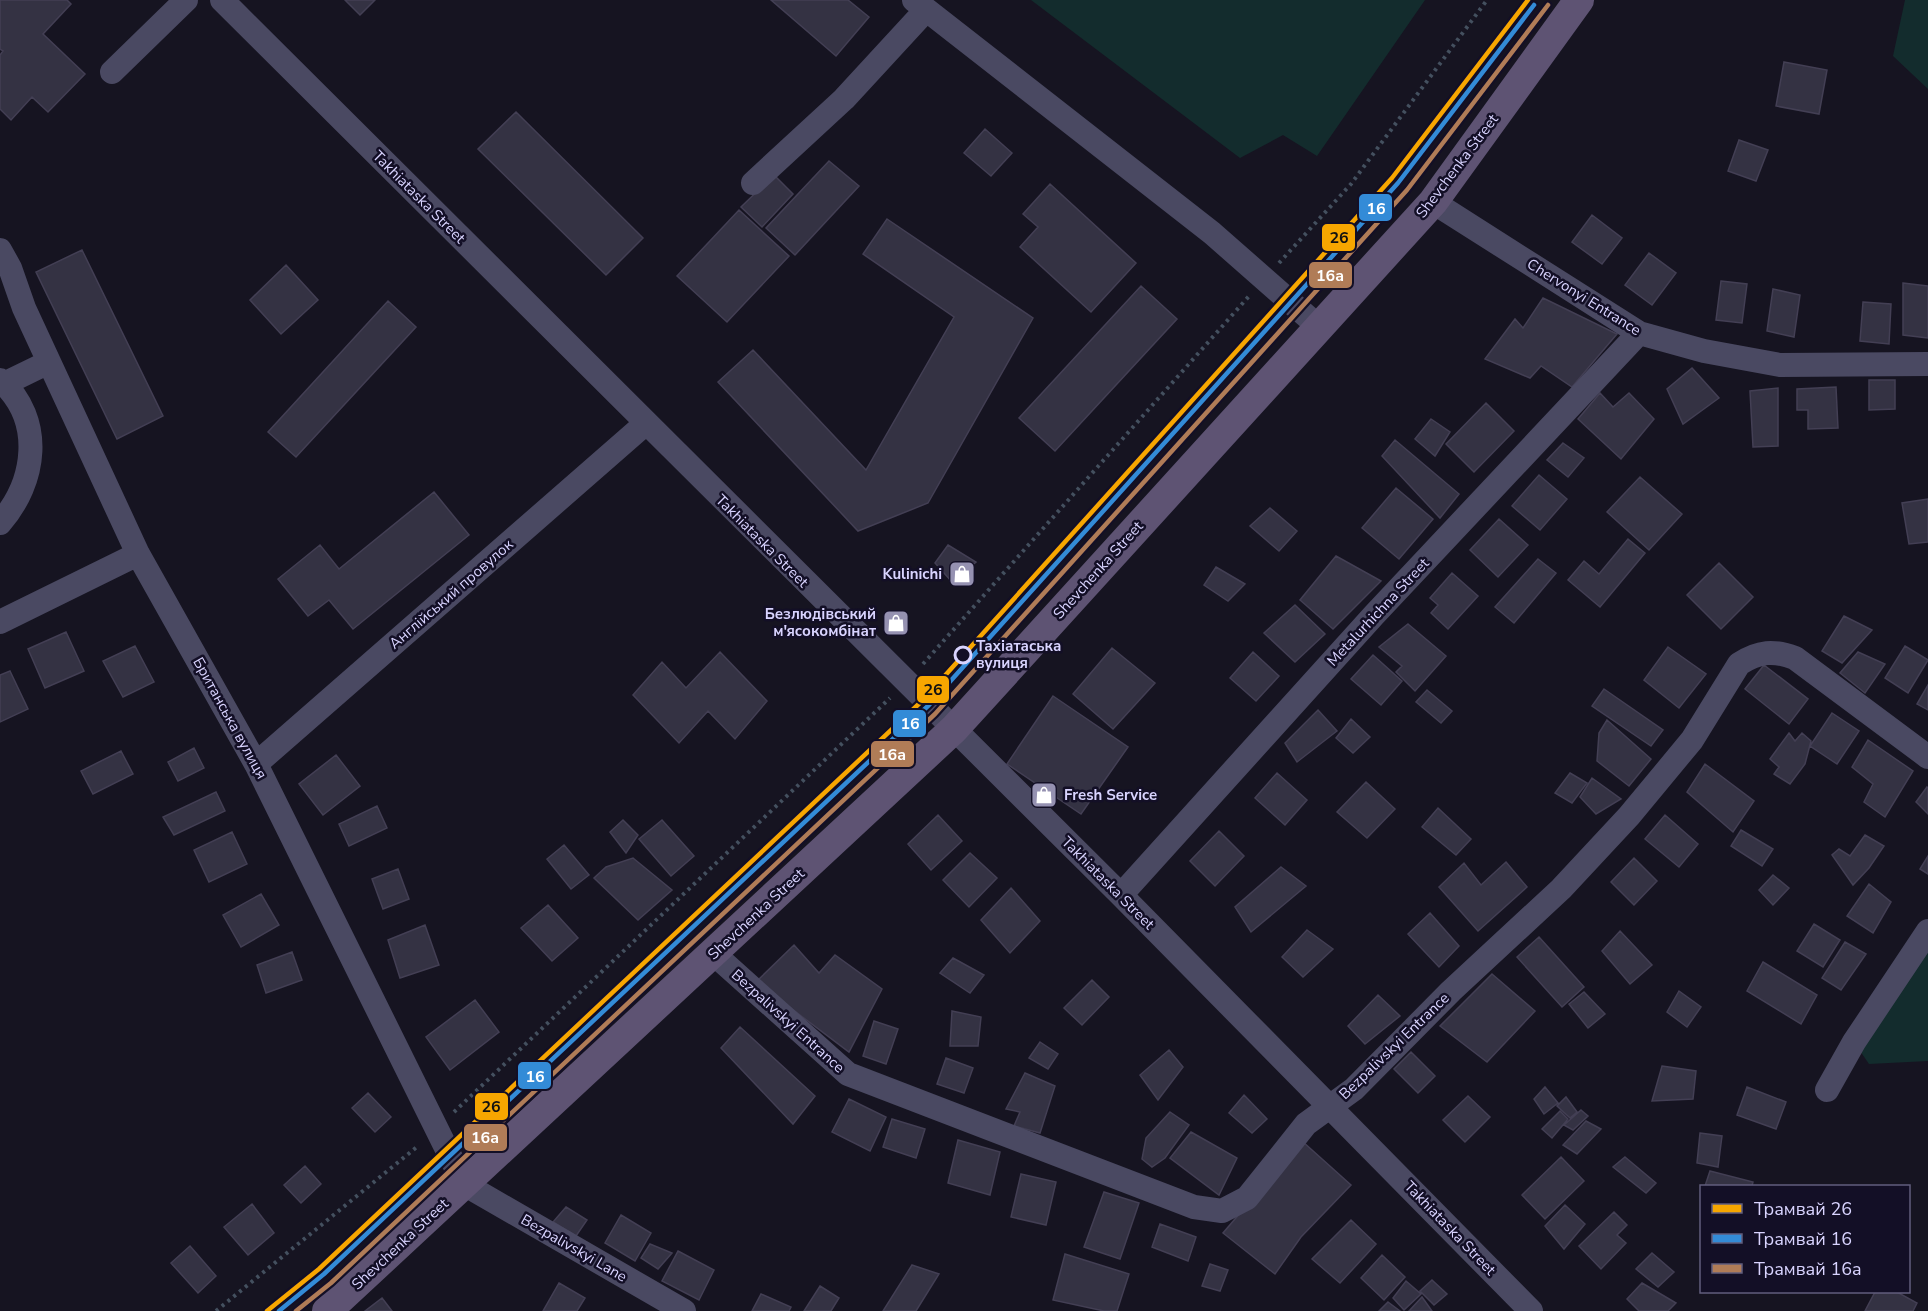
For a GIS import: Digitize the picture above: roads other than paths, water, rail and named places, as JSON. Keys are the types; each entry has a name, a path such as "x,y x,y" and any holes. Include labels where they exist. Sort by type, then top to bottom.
{"main road":[{"name":"Shevchenka Street","path":"327,1311 954,729 1433,202 1579,0"}],"street":[{"path":"112,72 186,0"},
{"name":"Takhiataska Street","path":"222,0 1121,896 1532,1311"},
{"path":"753,183 844,99 920,5 1212,233 1319,327"},
{"name":"Chervonyi Entrance","path":"1433,202 1639,333 1704,351 1780,365 1928,364"},
{"name":"Британська вулиця","path":"0,250 138,554 256,764 464,1184"},
{"name":"Metalurhichna Street","path":"1121,896 1374,615 1639,333"},
{"path":"0,523 22,492 31,454 25,416 2,382 49,362"},
{"name":"Англійський провулок","path":"256,764 645,423"},
{"path":"0,622 138,554"},
{"name":"Bezpalivskyi Entrance","path":"714,954 848,1074 1208,1211 1222,1210 1247,1198 1306,1124 1354,1089 1451,991 1569,881 1629,816 1692,740 1739,664 1752,656 1766,652 1781,653 1795,658 1928,757"},
{"path":"1827,1090 1854,1042 1928,931"},
{"name":"Bezpalivskyi Lane","path":"464,1184 684,1311"}],"tram line":[{"name":"26","path":"267,1311 319,1269 923,700 1392,178 1528,0"},
{"name":"16","path":"279,1311 324,1274 929,705 1398,183 1534,5"},
{"name":"16a","path":"296,1311 331,1283 935,714 1407,190 1548,5"}],"place":[{"name":"Kulinichi","path":"962,574"},
{"name":"Безлюдівський м'ясокомбінат","path":"896,623"},
{"name":"Тахіатаська вулиця","path":"963,655"},
{"name":"Fresh Service","path":"1044,795"}]}
